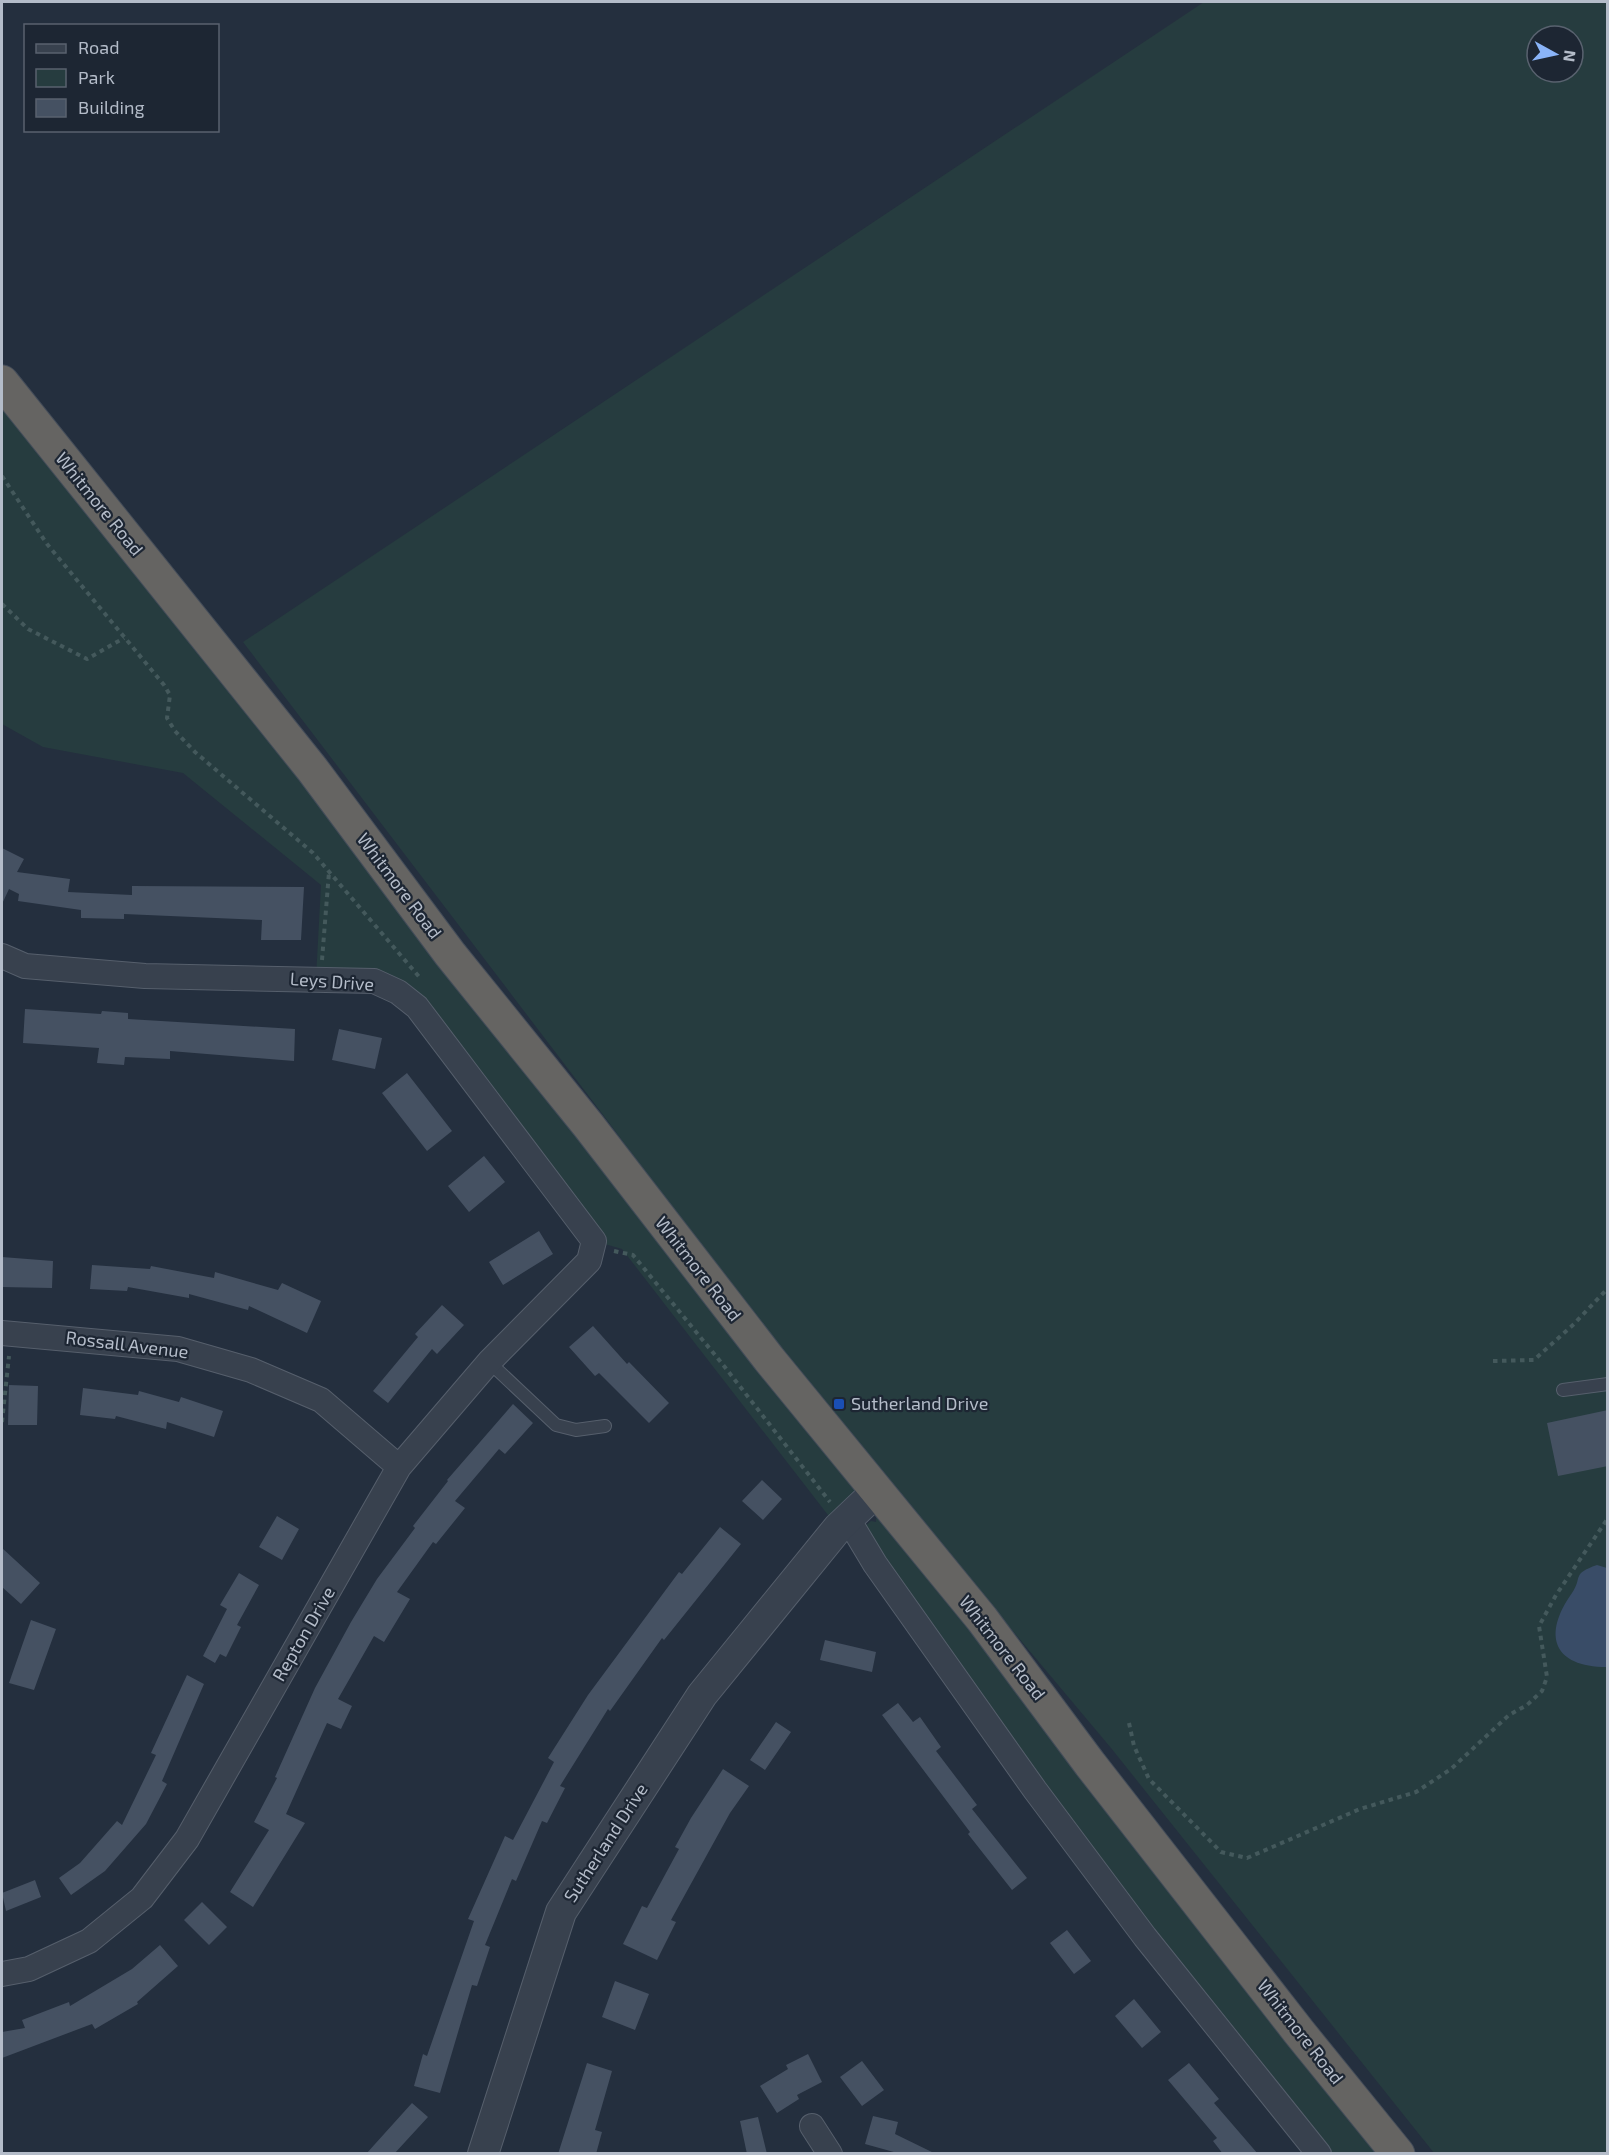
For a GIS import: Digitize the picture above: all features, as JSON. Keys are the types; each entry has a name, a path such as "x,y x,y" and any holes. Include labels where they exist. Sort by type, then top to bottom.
{"highway":[{"name":"Whitmore Road","path":"2,382 312,769 450,954 588,1125 769,1359 982,1619 1090,1764 1299,2032 1398,2154"}],"street":[{"name":"Leys Drive","path":"2,956 25,966 146,976 374,981 398,992 415,1005 594,1241 591,1254"},
{"name":"Repton Drive","path":"2,1974 29,1969 89,1941 142,1899 187,1839 399,1467 489,1362 591,1254"},
{"name":"Rossall Avenue","path":"7,1334 178,1349 251,1370 321,1400 399,1467"},
{"name":"Sutherland Drive","path":"483,2154 561,1912 702,1695 848,1519 877,1491"},
{"path":"848,1519 874,1564 1117,1900 1319,2154"},
{"path":"812,2126 830,2154"}],"lane":[{"path":"489,1362 556,1425 576,1430 605,1426"},
{"path":"1563,1390 1608,1384"}],"path":[{"path":"2,476 47,544 164,685 170,695 167,718 175,731 195,752 313,853 329,871 423,983 415,1005"},
{"path":"2,604 28,629 87,659 124,638"},
{"path":"321,979 329,871"},
{"path":"591,1254 633,1256 724,1366 825,1496 848,1519"},
{"path":"1493,1361 1534,1360 1574,1324 1608,1287"},
{"path":"2,1422 7,1334"},
{"path":"1130,1723 1134,1746 1149,1779 1221,1852 1247,1858 1360,1809 1416,1792 1451,1768 1509,1715 1527,1705 1542,1691 1547,1677 1539,1626 1556,1595 1590,1548 1608,1518"}],"green space":[{"path":"1204,2 1607,2 1607,2153 1434,2153 1111,1748 777,1350 607,1120 243,642"},
{"path":"2,382 312,769 450,954 602,1143 673,1238 773,1364 967,1602 1090,1764 1212,1916 1299,2035 1396,2153 1319,2153 1167,1966 1035,1790 875,1564 875,1553 859,1531 871,1521 876,1522 877,1492 838,1528 622,1249 594,1241 417,1007 381,986 358,981 316,978 321,885 183,773 43,747 2,724"}],"water":[{"path":"1597,1565 1607,1568 1607,1667 1589,1666 1564,1655 1558,1646 1556,1635 1557,1622 1579,1576"}],"building":[{"path":"2,848 24,859 17,872 70,879 68,892 132,895 132,886 304,887 301,940 261,940 262,920 124,914 124,919 81,918 81,910 18,901 19,894 9,889 2,904"},
{"path":"25,1009 101,1014 102,1011 128,1013 128,1019 295,1029 294,1061 170,1051 170,1059 125,1057 124,1065 97,1063 99,1048 23,1043"},
{"path":"339,1029 382,1038 375,1069 332,1060"},
{"path":"407,1073 452,1131 427,1151 382,1093"},
{"path":"484,1156 505,1182 469,1212 448,1186"},
{"path":"539,1231 553,1254 503,1285 489,1262"},
{"path":"2,1257 53,1261 52,1288 2,1287"},
{"path":"92,1265 150,1269 151,1266 214,1278 215,1272 278,1290 282,1283 321,1301 307,1333 249,1306 248,1310 189,1294 189,1298 128,1287 127,1291 90,1289"},
{"path":"442,1305 464,1325 437,1354 432,1349 388,1403 373,1391 418,1337 415,1334"},
{"path":"593,1326 627,1364 629,1362 669,1403 649,1423 599,1373 595,1376 569,1347"},
{"path":"9,1385 38,1386 37,1425 8,1425"},
{"path":"83,1388 138,1395 139,1391 179,1402 181,1397 223,1411 214,1437 167,1422 166,1429 116,1416 115,1419 80,1415"},
{"path":"513,1404 533,1423 505,1454 499,1449 455,1501 465,1508 436,1544 433,1542 397,1592 410,1599 384,1642 374,1636 338,1699 352,1706 341,1729 327,1723 286,1814 305,1823 253,1907 230,1892 269,1830 254,1822 277,1778 275,1777 315,1688 377,1579 415,1528 413,1526 447,1480"},
{"path":"1608,1410 1608,1466 1558,1476 1547,1423"},
{"path":"762,1480 782,1499 763,1520 742,1501"},
{"path":"277,1516 299,1529 282,1560 259,1547"},
{"path":"720,1527 741,1544 664,1640 662,1638 610,1711 608,1709 560,1786 565,1788 547,1823 542,1821 516,1881 512,1879 485,1945 490,1947 477,1986 472,1985 440,2093 414,2086 423,2054 427,2056 474,1921 468,1919 505,1836 513,1840 554,1762 548,1758 588,1695 679,1572 682,1574"},
{"path":"2,1548 40,1583 21,1604 2,1587"},
{"path":"239,1573 259,1585 237,1625 241,1627 226,1657 220,1654 215,1663 203,1656 227,1609 220,1605"},
{"path":"31,1620 56,1629 34,1690 9,1683"},
{"path":"825,1640 876,1652 872,1672 820,1660"},
{"path":"187,1675 204,1684 162,1781 167,1784 146,1824 105,1871 71,1895 59,1878 80,1863 117,1821 122,1825 156,1755 151,1753"},
{"path":"898,1703 913,1722 920,1717 941,1747 936,1751 977,1805 972,1809 1027,1878 1012,1890 968,1834 970,1832 882,1715"},
{"path":"776,1722 791,1732 765,1770 750,1760"},
{"path":"723,1769 749,1786 730,1813 671,1920 676,1922 657,1960 623,1944 642,1906 647,1908 679,1849 675,1847 691,1818"},
{"path":"35,1880 41,1897 6,1911 2,1893"},
{"path":"202,1902 227,1927 209,1945 184,1920"},
{"path":"1067,1930 1091,1961 1074,1974 1050,1943"},
{"path":"160,1945 178,1966 137,2002 138,2004 95,2029 92,2024 2,2058 2,2032 25,2028 22,2020 69,2002 70,2006 132,1969"},
{"path":"615,1981 649,1994 635,2030 602,2017"},
{"path":"1134,1999 1161,2032 1142,2048 1115,2016"},
{"path":"808,2054 822,2082 797,2095 799,2099 777,2113 760,2086 788,2069 786,2065"},
{"path":"862,2061 884,2090 862,2106 840,2077"},
{"path":"587,2063 612,2071 595,2130 602,2132 596,2154 558,2154"},
{"path":"1189,2063 1219,2099 1214,2103 1258,2154 1223,2154 1213,2141 1217,2138 1168,2080"},
{"path":"412,2103 428,2117 394,2154 366,2154"},
{"path":"873,2116 898,2122 895,2134 936,2154 901,2154 865,2144"},
{"path":"758,2117 767,2154 747,2154 740,2121"}],"place":[{"name":"Sutherland Drive","path":"839,1404"}]}
